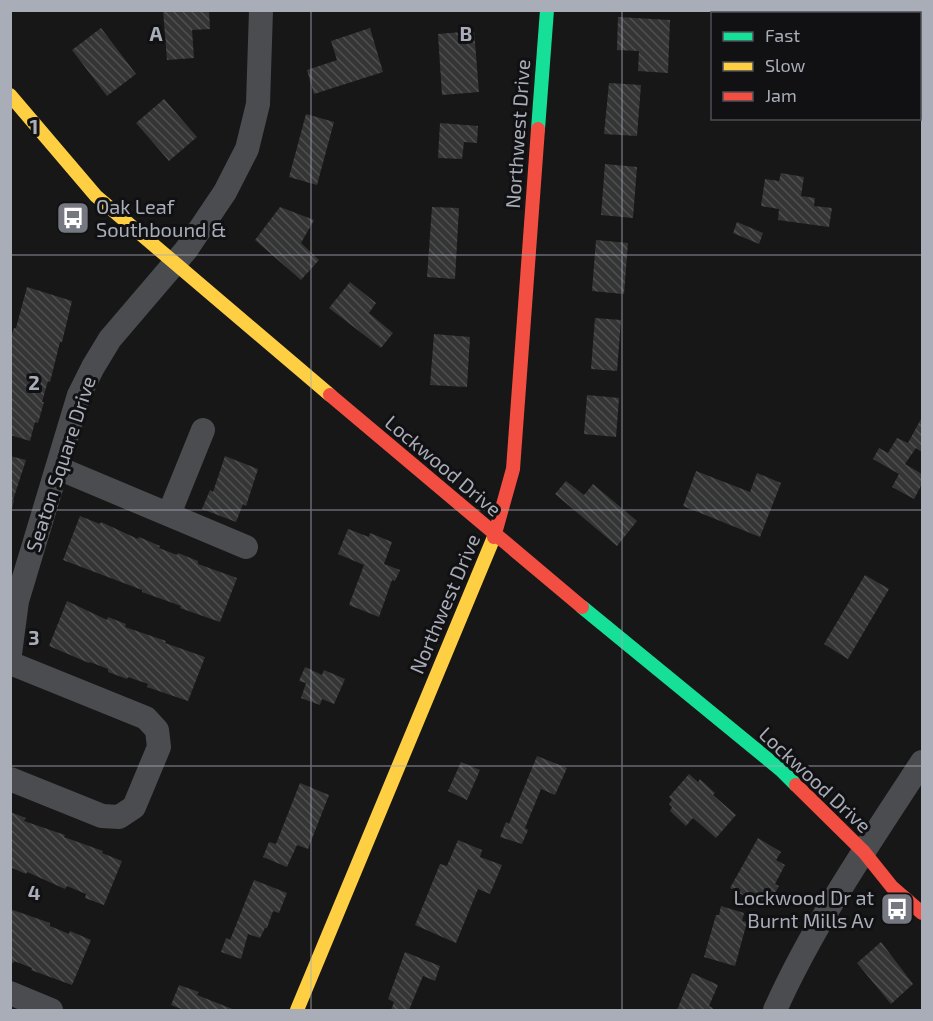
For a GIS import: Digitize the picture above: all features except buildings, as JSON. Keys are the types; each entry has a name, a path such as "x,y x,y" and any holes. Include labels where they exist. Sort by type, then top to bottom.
{"street":[{"name":"Seaton Square Drive","path":"10,654 16,602 79,395 110,339 175,266 225,192 247,149 258,104 261,10"},
{"name":"Northwest Drive","path":"297,1011 495,535 513,469 547,10"},
{"name":"Lockwood Drive","path":"10,95 96,196 175,266 495,535 781,770 864,852 892,887 922,913"},
{"path":"10,121 23,111"},
{"path":"169,514 203,430"},
{"path":"58,468 246,547"},
{"path":"10,663 146,718 157,730 159,747 134,807 119,816 102,816 10,779"},
{"path":"775,1011 794,968 922,762"},
{"name":"Lockwood Drive","path":"864,852 894,869"},
{"path":"10,993 51,1011"}],"traffic: fast":[{"path":"538,129 547,10"},
{"path":"582,607 781,770 796,785"}],"traffic: slow":[{"path":"10,95 96,196 330,395"},
{"path":"297,1010 494,537"}],"traffic: jam":[{"path":"494,537 513,469 538,129"},
{"path":"330,395 582,607"},
{"path":"796,785 864,852 892,887 922,913"}],"place":[{"name":"Oak Leaf Southbound &","path":"73,218"},
{"name":"Lockwood Dr at Burnt Mills Av","path":"897,909"}]}
